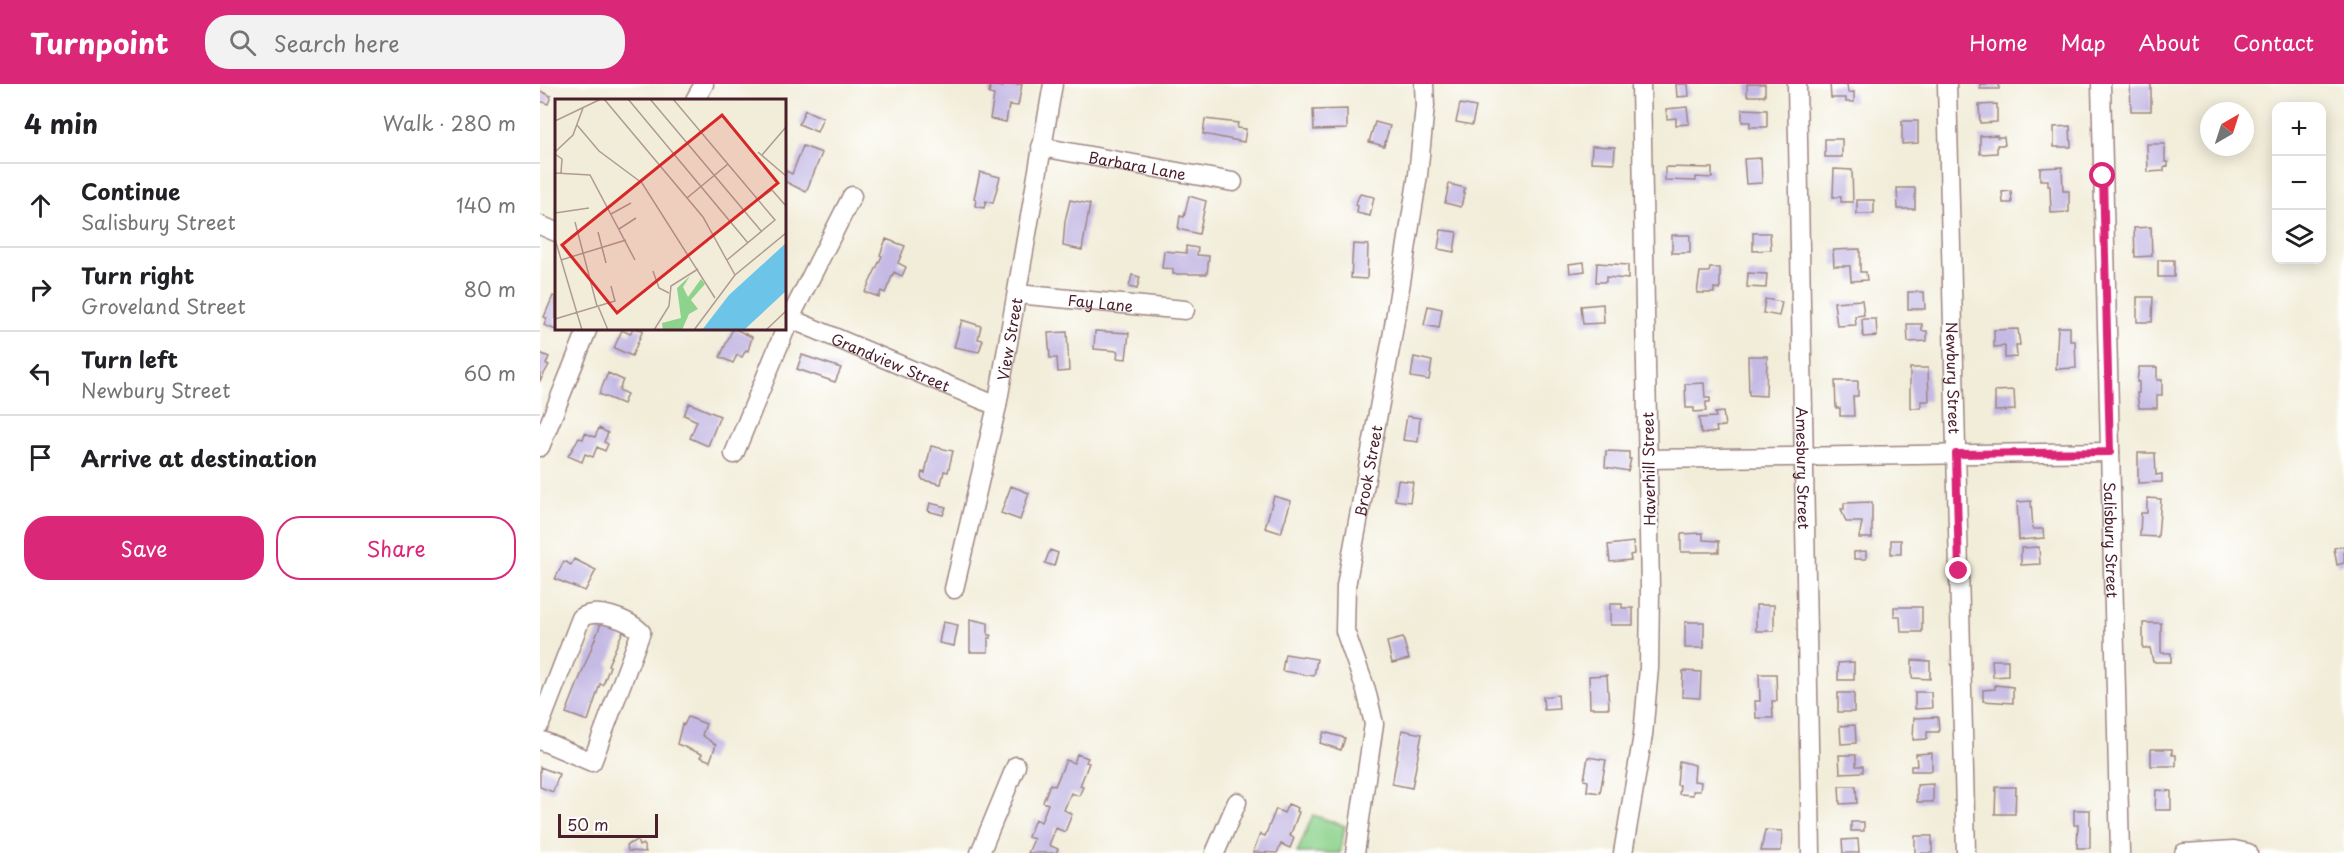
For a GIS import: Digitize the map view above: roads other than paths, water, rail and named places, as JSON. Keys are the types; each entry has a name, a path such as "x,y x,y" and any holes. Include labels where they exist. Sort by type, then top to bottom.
{"street":[{"path":"696,99 704,84"},
{"name":"View Street","path":"954,589 998,406 1053,84"},
{"name":"Brook Street","path":"1355,853 1374,724 1366,690 1345,631 1345,594 1418,175 1425,106 1424,84"},
{"name":"Haverhill Street","path":"1623,853 1643,735 1648,668 1648,459 1641,84"},
{"name":"Amesbury Street","path":"1797,84 1811,853"},
{"name":"Newbury Street","path":"1947,84 1966,853"},
{"name":"Salisbury Street","path":"2101,84 2120,853"},
{"name":"Barbara Lane","path":"1041,147 1233,182"},
{"path":"787,317 852,196"},
{"path":"540,225 555,232"},
{"name":"Fay Lane","path":"1017,294 1185,310"},
{"name":"Grandview Street","path":"787,317 998,406"},
{"path":"540,447 587,330"},
{"path":"734,454 782,330"},
{"path":"1648,459 2110,452"},
{"path":"540,724 581,618 588,613 596,612 636,627 641,637 592,762 540,740"},
{"path":"980,853 1016,766"},
{"path":"1215,853 1237,802"},
{"path":"2184,853 2234,850 2248,853"}]}
